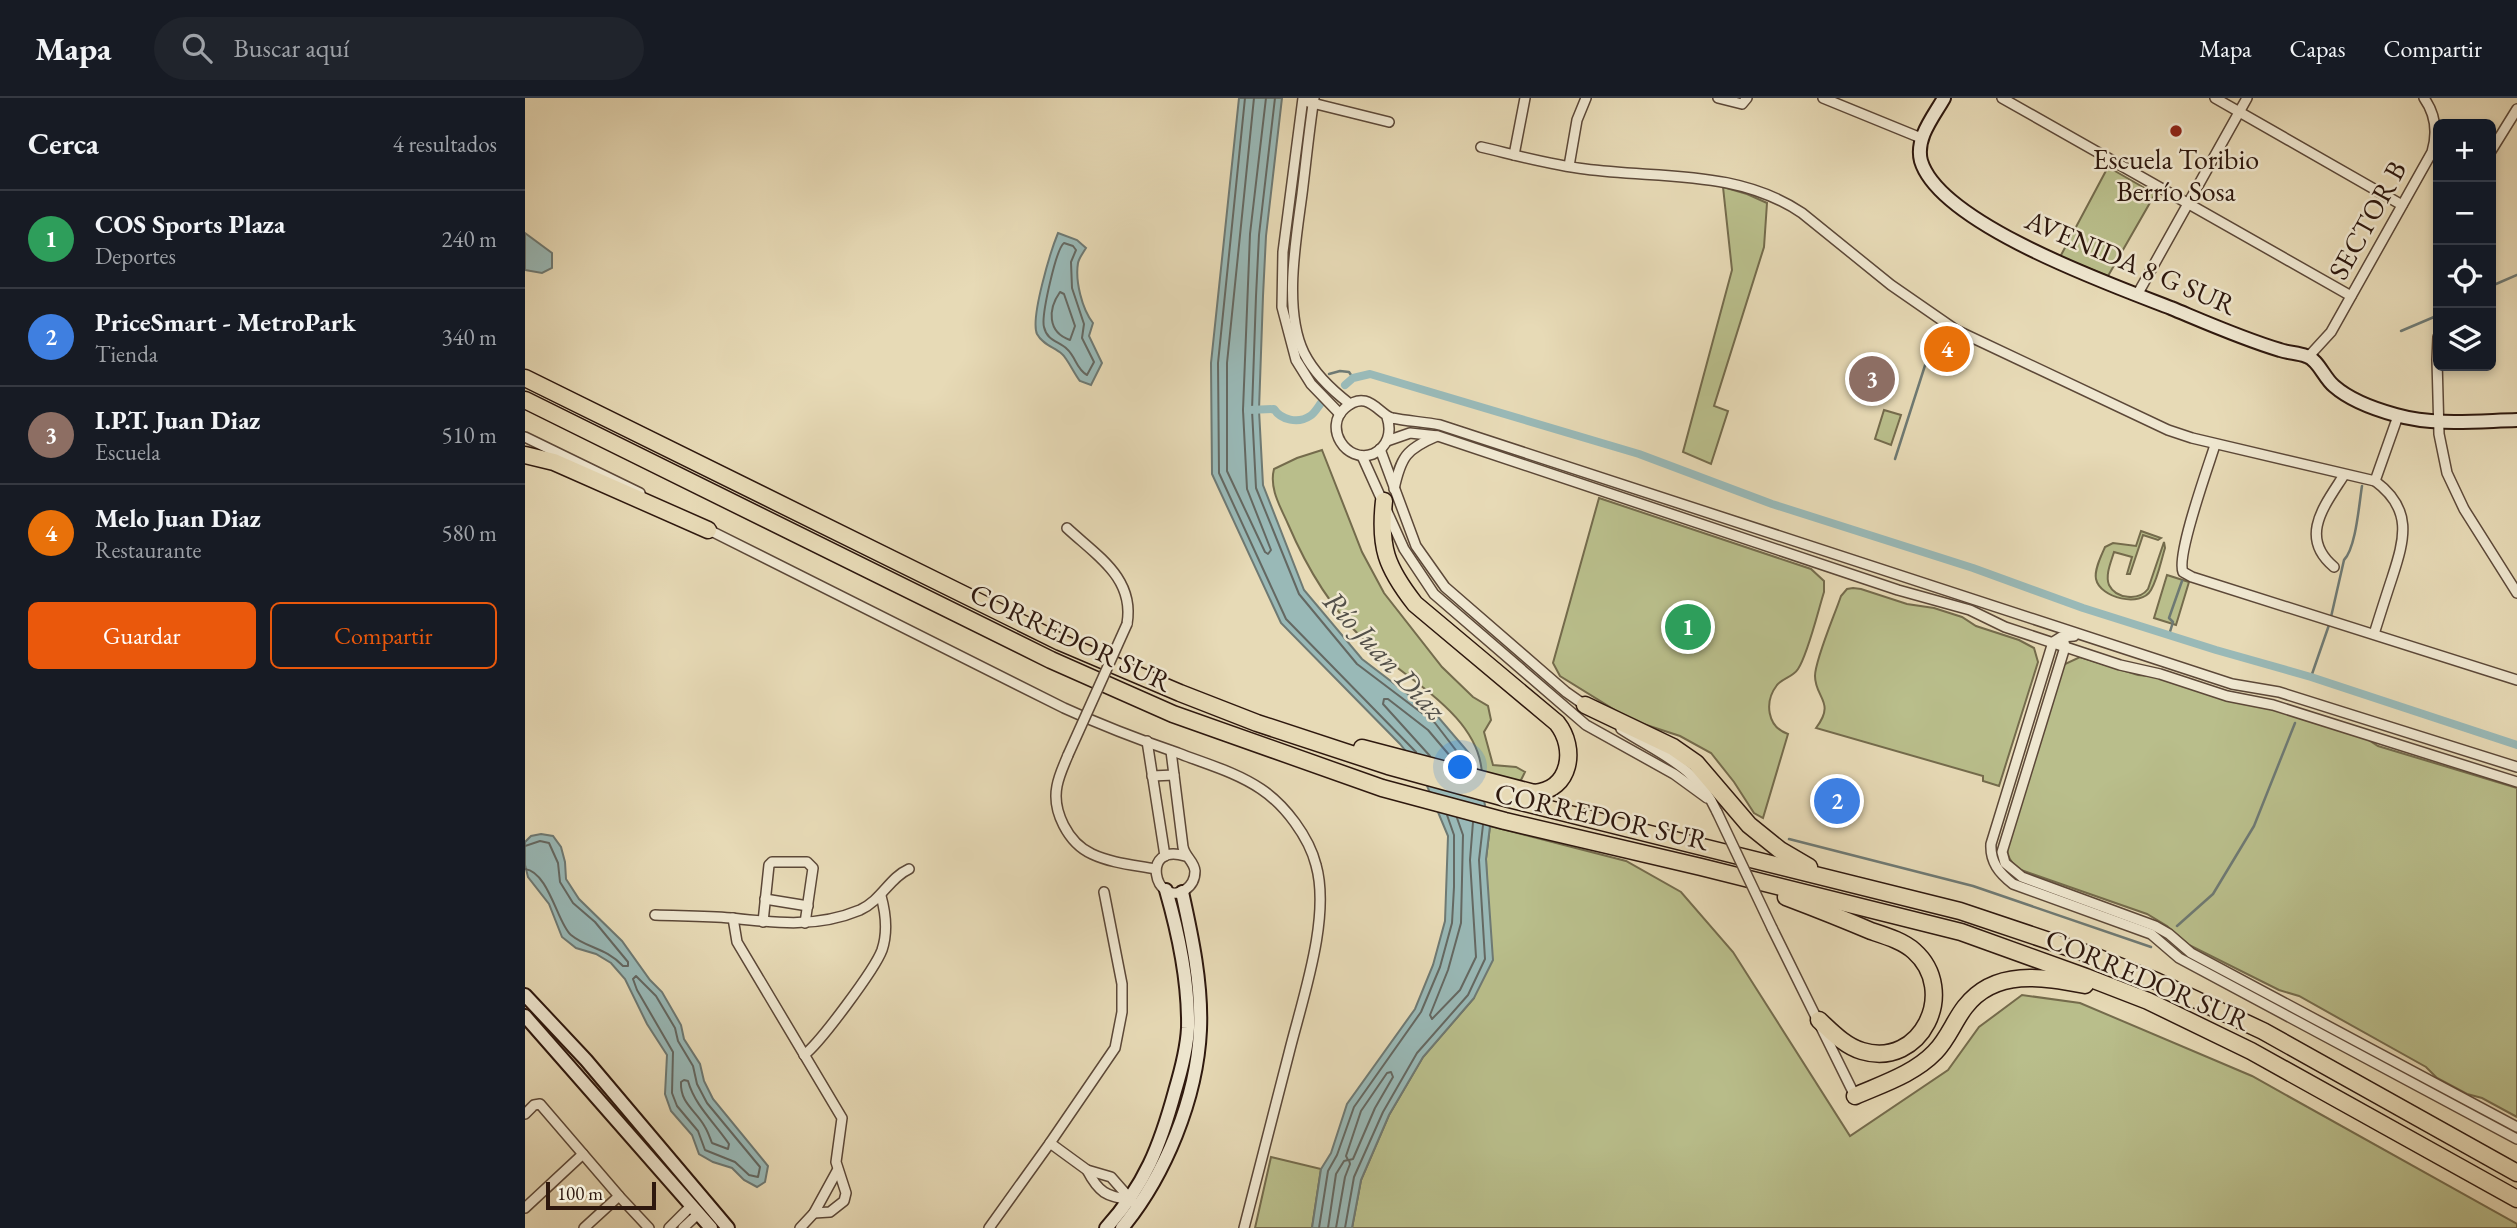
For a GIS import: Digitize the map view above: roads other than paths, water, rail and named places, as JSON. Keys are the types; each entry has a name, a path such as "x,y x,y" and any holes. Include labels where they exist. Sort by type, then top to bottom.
{"highway":[{"name":"CORREDOR SUR","path":"525,378 1060,642 1180,694 1257,723 1507,793 1960,911 2032,934 2156,981 2263,1031 2517,1173"},
{"name":"CORREDOR SUR","path":"525,400 1051,660 1173,714 1382,788 1505,821 1961,932 2129,994 2251,1051 2517,1199"},
{"path":"525,456 554,462 709,530"},
{"path":"1389,496 1381,526 1384,552 1398,583 1415,604 1553,719 1564,733 1569,757 1566,769 1557,784 1545,791 1534,793 1507,793"},
{"path":"1585,705 1673,747 1696,763 1739,815 1763,838 1790,857 1830,878"},
{"path":"1729,874 1903,943 1917,954 1929,969 1934,989 1933,1011 1919,1035 1909,1044 1879,1054 1859,1051 1819,1020"},
{"path":"1855,1096 1907,1073 1930,1058 1944,1042 1966,1005 1992,985 2034,976 2129,994"}],"street":[{"path":"1514,155 1525,98"},
{"path":"1569,166 1577,120 1586,98"},
{"path":"1718,98 1742,104 1747,98"},
{"path":"1823,98 1841,101 1921,138 1944,98"},
{"path":"2002,98 2351,296"},
{"path":"2215,98 2402,205"},
{"path":"2137,295 2247,98"},
{"name":"SECTOR B","path":"2309,356 2331,332 2432,152 2435,121 2424,98"},
{"path":"1308,100 1389,122"},
{"path":"1308,100 1294,257 1293,294 1298,334 1304,354 1320,377 1350,404"},
{"path":"1308,100 1283,252 1282,307 1296,360 1311,384 1340,414"},
{"path":"2496,143 2517,109"},
{"name":"AVENIDA 8 G SUR","path":"1921,138 1921,159 1929,176 1948,198 2028,249 2065,267 2279,350 2309,356"},
{"path":"1481,147 1569,166 1718,180 1751,188 1803,213 1891,285 1956,330 2168,430 2215,445 2375,481 2392,498 2400,511 2404,531 2400,555 2374,634"},
{"path":"2309,356 2328,381 2347,396 2361,404 2398,416 2439,422 2517,420"},
{"path":"2437,371 2439,422 2444,458 2453,490 2517,593"},
{"path":"1715,807 1674,774 1586,725 1434,594 1404,549 1389,496 1383,445 1389,434 1387,418 1376,405 1359,402 1350,404 1340,414 1336,425 1342,446 1363,456 1389,496 1416,546 1445,587 1585,705 1692,774 1703,786 1715,807 1855,1096"},
{"path":"2375,481 2398,416"},
{"path":"1387,418 1440,425 2232,684 2279,692 2517,767"},
{"path":"1363,456 1410,433 1438,436 1898,590 1970,610 2005,626 2057,639 2086,637"},
{"path":"525,436 1064,708 1240,776 1283,807 1308,844 1317,865 1319,926 1244,1228"},
{"path":"1389,496 1400,464 1407,453 1419,443 1438,436"},
{"path":"2215,445 2185,544 2181,564 2183,572 2517,680"},
{"path":"1589,473 1606,482 1618,495"},
{"path":"2334,567 2319,549 2317,529 2323,509 2344,475"},
{"path":"1618,495 1638,492 1657,495"},
{"path":"1067,528 1118,576 1129,604 1127,624 1056,788 1057,807 1068,833 1090,853 1112,861 1155,869"},
{"path":"2041,621 2065,647 2227,696 2273,705 2517,782"},
{"path":"2057,639 1991,844 1990,854 2002,876 2013,884 2151,934 2162,940 2179,958 2517,1139"},
{"path":"2065,647 2002,852 2005,863 2022,877 2162,929 2191,953 2517,1127"},
{"path":"2433,740 2460,764"},
{"path":"1147,741 1165,856"},
{"path":"1171,751 1185,856 1193,866 1194,878 1182,892 1166,890 1159,885 1156,877 1155,869 1159,861 1175,853 1185,856"},
{"path":"2460,764 2477,759 2496,760"},
{"path":"1152,776 1174,775"},
{"path":"763,922 768,870 772,862 807,862 813,867 806,923"},
{"path":"655,915 806,923 837,918 863,909 881,897 893,880 909,869"},
{"path":"1122,1228 1160,1144 1184,1056 1188,1029 1185,974 1166,890"},
{"path":"989,1228 1115,1048 1122,1012 1122,984 1104,892"},
{"path":"1106,1228 1135,1203 1173,1146 1191,1083 1200,1031 1196,967 1182,892"},
{"path":"804,1055 817,1044 874,966 883,949 887,924 881,897"},
{"path":"765,899 808,906"},
{"path":"733,918 737,942 842,1118 837,1171 846,1193 844,1200 830,1212 814,1213"},
{"path":"525,995 586,1060 728,1228"},
{"path":"525,1016 711,1228"},
{"path":"525,1114 534,1105 540,1104 649,1228"},
{"path":"1050,1143 1087,1170 1111,1177 1135,1203"},
{"path":"525,1208 583,1154"},
{"path":"1087,1170 1102,1192 1135,1203"},
{"path":"800,1228 814,1213 837,1171"},
{"path":"584,1228 619,1196"},
{"path":"669,1228 694,1210"},
{"path":"683,1228 694,1210"}],"water":[{"path":"1239,98 1282,98 1266,236 1263,296 1259,410 1263,485 1304,590 1362,659 1439,718 1474,759 1490,826 1486,859 1493,960 1474,998 1423,1057 1389,1115 1361,1180 1352,1228 1312,1228 1321,1169 1331,1153 1347,1104 1415,1009 1433,965 1445,921 1448,836 1420,769 1400,744 1281,623 1212,474 1211,363"},
{"path":"525,233 552,253 552,268 542,273 525,270"},
{"path":"1058,233 1077,240 1086,248 1078,263 1079,286 1083,303 1093,323 1089,336 1102,363 1091,385 1080,381 1064,356 1042,341 1037,334 1036,314 1039,299"},
{"path":"531,836 553,836 561,847 566,879 579,899 622,941 662,992 681,1025 684,1039 700,1064 704,1081 713,1099 768,1166 765,1182 757,1187 744,1180 732,1168 699,1154 692,1135 671,1111 665,1094 667,1055 647,1024 625,979 611,963 596,954 576,948 562,937 549,904 528,877 525,842"}],"waterway":[{"path":"2496,284 2517,275"},
{"path":"2401,331 2433,317"},
{"path":"1895,459 1937,328"},
{"path":"1329,374 1349,372 1353,378"},
{"path":"1345,385 1353,378 1370,374 1639,454 1772,504 1973,568 2083,608 2311,677 2517,745"},
{"path":"1248,410 1274,409 1285,418 1300,420 1311,415 1321,403"},
{"path":"2331,617 2344,560 2354,536 2362,486"},
{"path":"2169,635 2173,622 2169,618 2182,581"},
{"path":"2311,677 2329,625"},
{"path":"2177,926 2213,894 2254,826 2295,723"},
{"path":"1789,839 1973,886 2151,947"}],"place":[{"name":"Escuela Toribio Berrío Sosa","path":"2176,131"},
{"name":"Melo Juan Diaz","path":"1947,349"},
{"name":"I.P.T. Juan Diaz","path":"1872,379"},
{"name":"COS Sports Plaza","path":"1688,627"},
{"name":"PriceSmart - MetroPark","path":"1837,801"}],"water label":[{"name":"Río Juan Díaz","path":"1385,655"}]}
